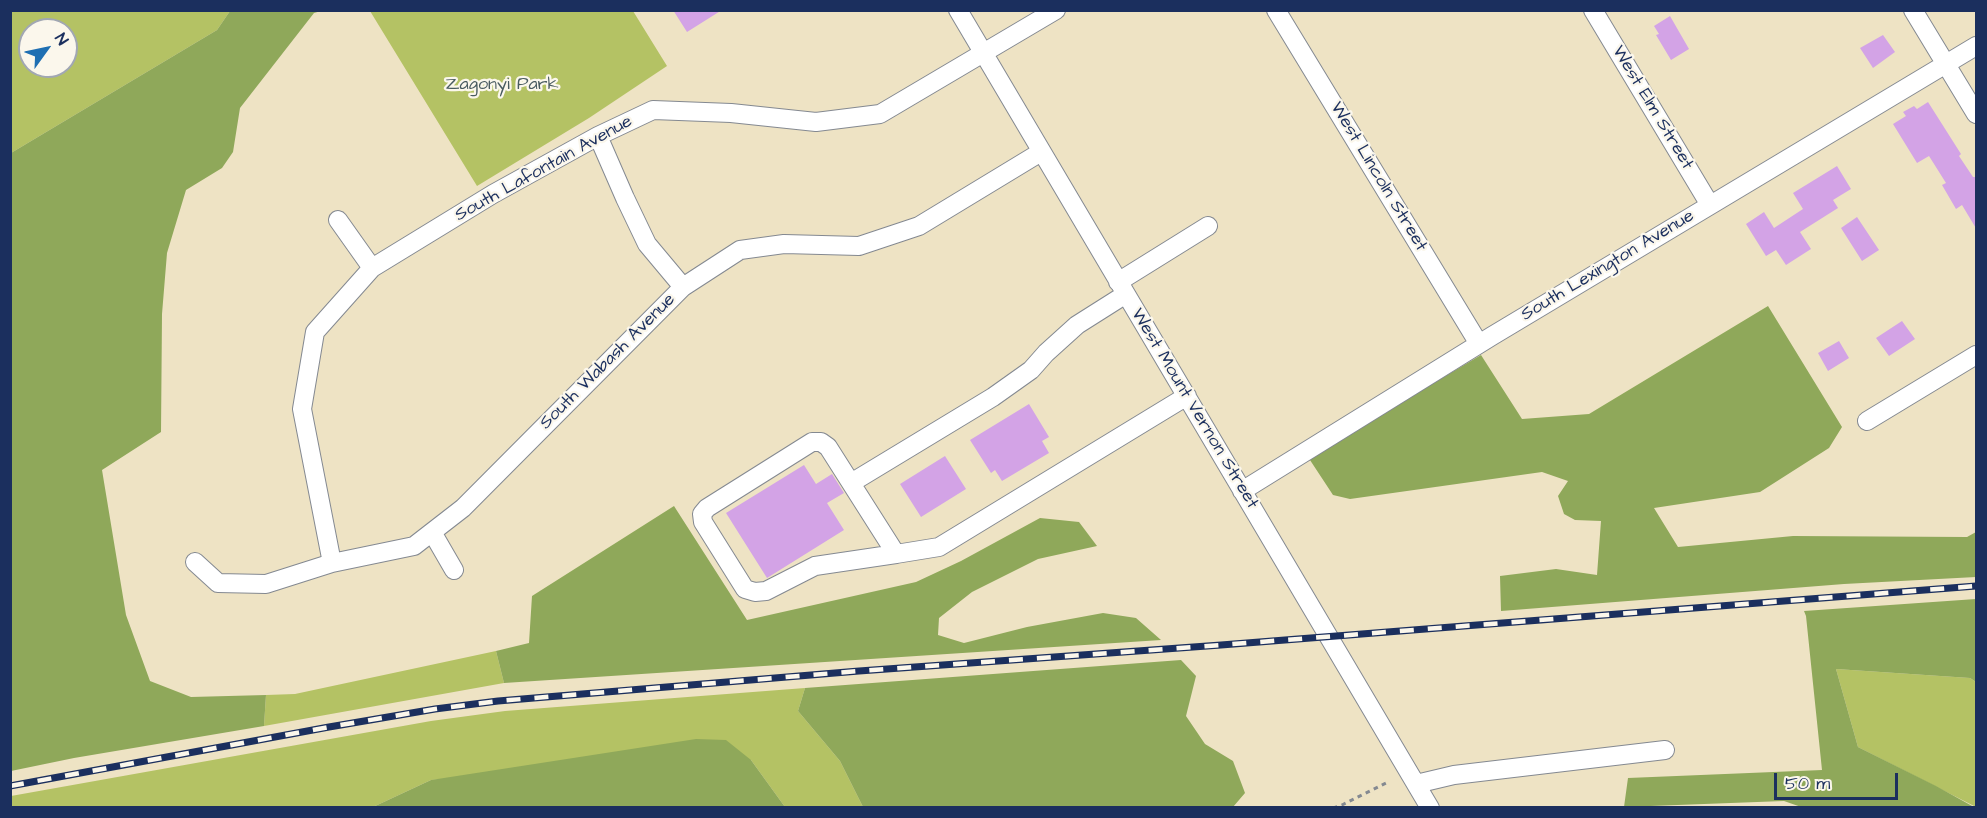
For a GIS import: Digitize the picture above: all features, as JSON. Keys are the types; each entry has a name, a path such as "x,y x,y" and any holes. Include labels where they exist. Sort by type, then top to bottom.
{"street":[{"name":"West Mount Vernon Street","path":"958,10 1430,807"},
{"name":"South Lafontain Avenue","path":"332,563 302,409 315,333 372,268 493,194 598,136 653,110 731,113 816,122 880,114 1056,10"},
{"name":"West Lincoln Street","path":"1276,10 1479,344"},
{"name":"West Elm Street","path":"1593,10 1710,205"},
{"path":"1913,10 1977,114"},
{"name":"South Lexington Avenue","path":"1242,491 1479,344 1977,46"},
{"path":"598,136 647,244 683,287"},
{"name":"South Wabash Avenue","path":"195,562 219,584 266,584 332,563 414,546 463,508 683,287 740,250 784,244 859,246 919,226 1041,152"},
{"path":"339,220 372,268"},
{"path":"851,483 993,396 1031,370 1077,325 1122,288 1208,226"},
{"path":"1867,421 1977,356"},
{"path":"896,554 828,447 821,442 812,442 707,508 702,514 703,522 745,589 755,592 766,591 815,566 896,554 939,547 1186,396"},
{"path":"432,532 454,570"},
{"path":"1416,784 1454,775 1665,750"}],"path":[{"path":"1333,807 1342,805 1386,783"}],"green space":[{"path":"10,11 230,11 217,30 11,153"},
{"path":"230,11 321,11 314,13 240,108 233,152 222,168 186,190 167,253 162,314 161,432 102,470 126,615 150,681 191,697 266,695 264,726 11,771 11,153 217,30"},
{"name":"Zagonyi Park","path":"370,11 633,11 667,66 589,118 477,186"},
{"path":"1768,306 1842,427 1829,448 1760,492 1654,508 1678,547 1793,536 1967,537 1976,532 1976,577 1844,584 1501,611 1500,576 1556,569 1597,575 1601,521 1575,520 1564,514 1558,496 1568,481 1542,472 1350,499 1333,495 1308,457 1481,355 1522,419 1589,414"},
{"path":"674,506 747,620 916,582 961,561 1040,518 1079,522 1097,546 1038,559 972,592 939,618 938,635 964,643 1027,627 1103,613 1136,618 1161,640 504,683 496,651 529,643 532,596"},
{"path":"1976,599 1976,682 1970,678 1836,669 1858,747 1974,807 1804,808 1784,801 1624,807 1628,778 1822,770 1804,611"},
{"path":"496,651 504,683 264,726 266,695 295,694"},
{"path":"1181,660 1196,676 1186,716 1205,744 1233,761 1245,793 1233,807 863,807 840,761 798,711 805,688"},
{"path":"1836,669 1970,678 1976,682 1976,807 1858,747"},
{"path":"805,688 798,711 840,761 863,807 785,807 751,760 431,780 373,807 11,808 11,796 431,721 505,711"},
{"path":"696,739 726,740 751,760 785,807 373,807 431,780"}],"building":[{"path":"673,10 722,10 687,32"},
{"path":"1670,16 1689,49 1671,60 1656,35 1659,34 1654,26"},
{"path":"1883,35 1895,52 1873,68 1860,48"},
{"path":"1928,102 1961,154 1959,156 1973,177 1977,177 1977,230 1962,205 1956,209 1942,185 1946,183 1929,156 1917,163 1893,124 1906,116 1903,112 1914,106 1917,109"},
{"path":"1837,166 1851,189 1833,200 1838,208 1800,232 1811,249 1786,265 1776,250 1766,256 1746,224 1764,212 1774,228 1803,209 1793,193"},
{"path":"1857,217 1879,250 1862,261 1841,228"},
{"path":"1902,321 1915,339 1889,356 1876,338"},
{"path":"1839,341 1849,358 1828,371 1818,353"},
{"path":"1029,404 1049,437 1042,441 1049,453 1002,481 995,470 991,473 970,440"},
{"path":"945,456 966,489 921,517 900,484"},
{"path":"804,465 816,484 832,474 844,493 827,503 844,530 767,578 726,513"}],"railway":[{"path":"10,786 329,727 498,701 859,671 1976,586"}]}
